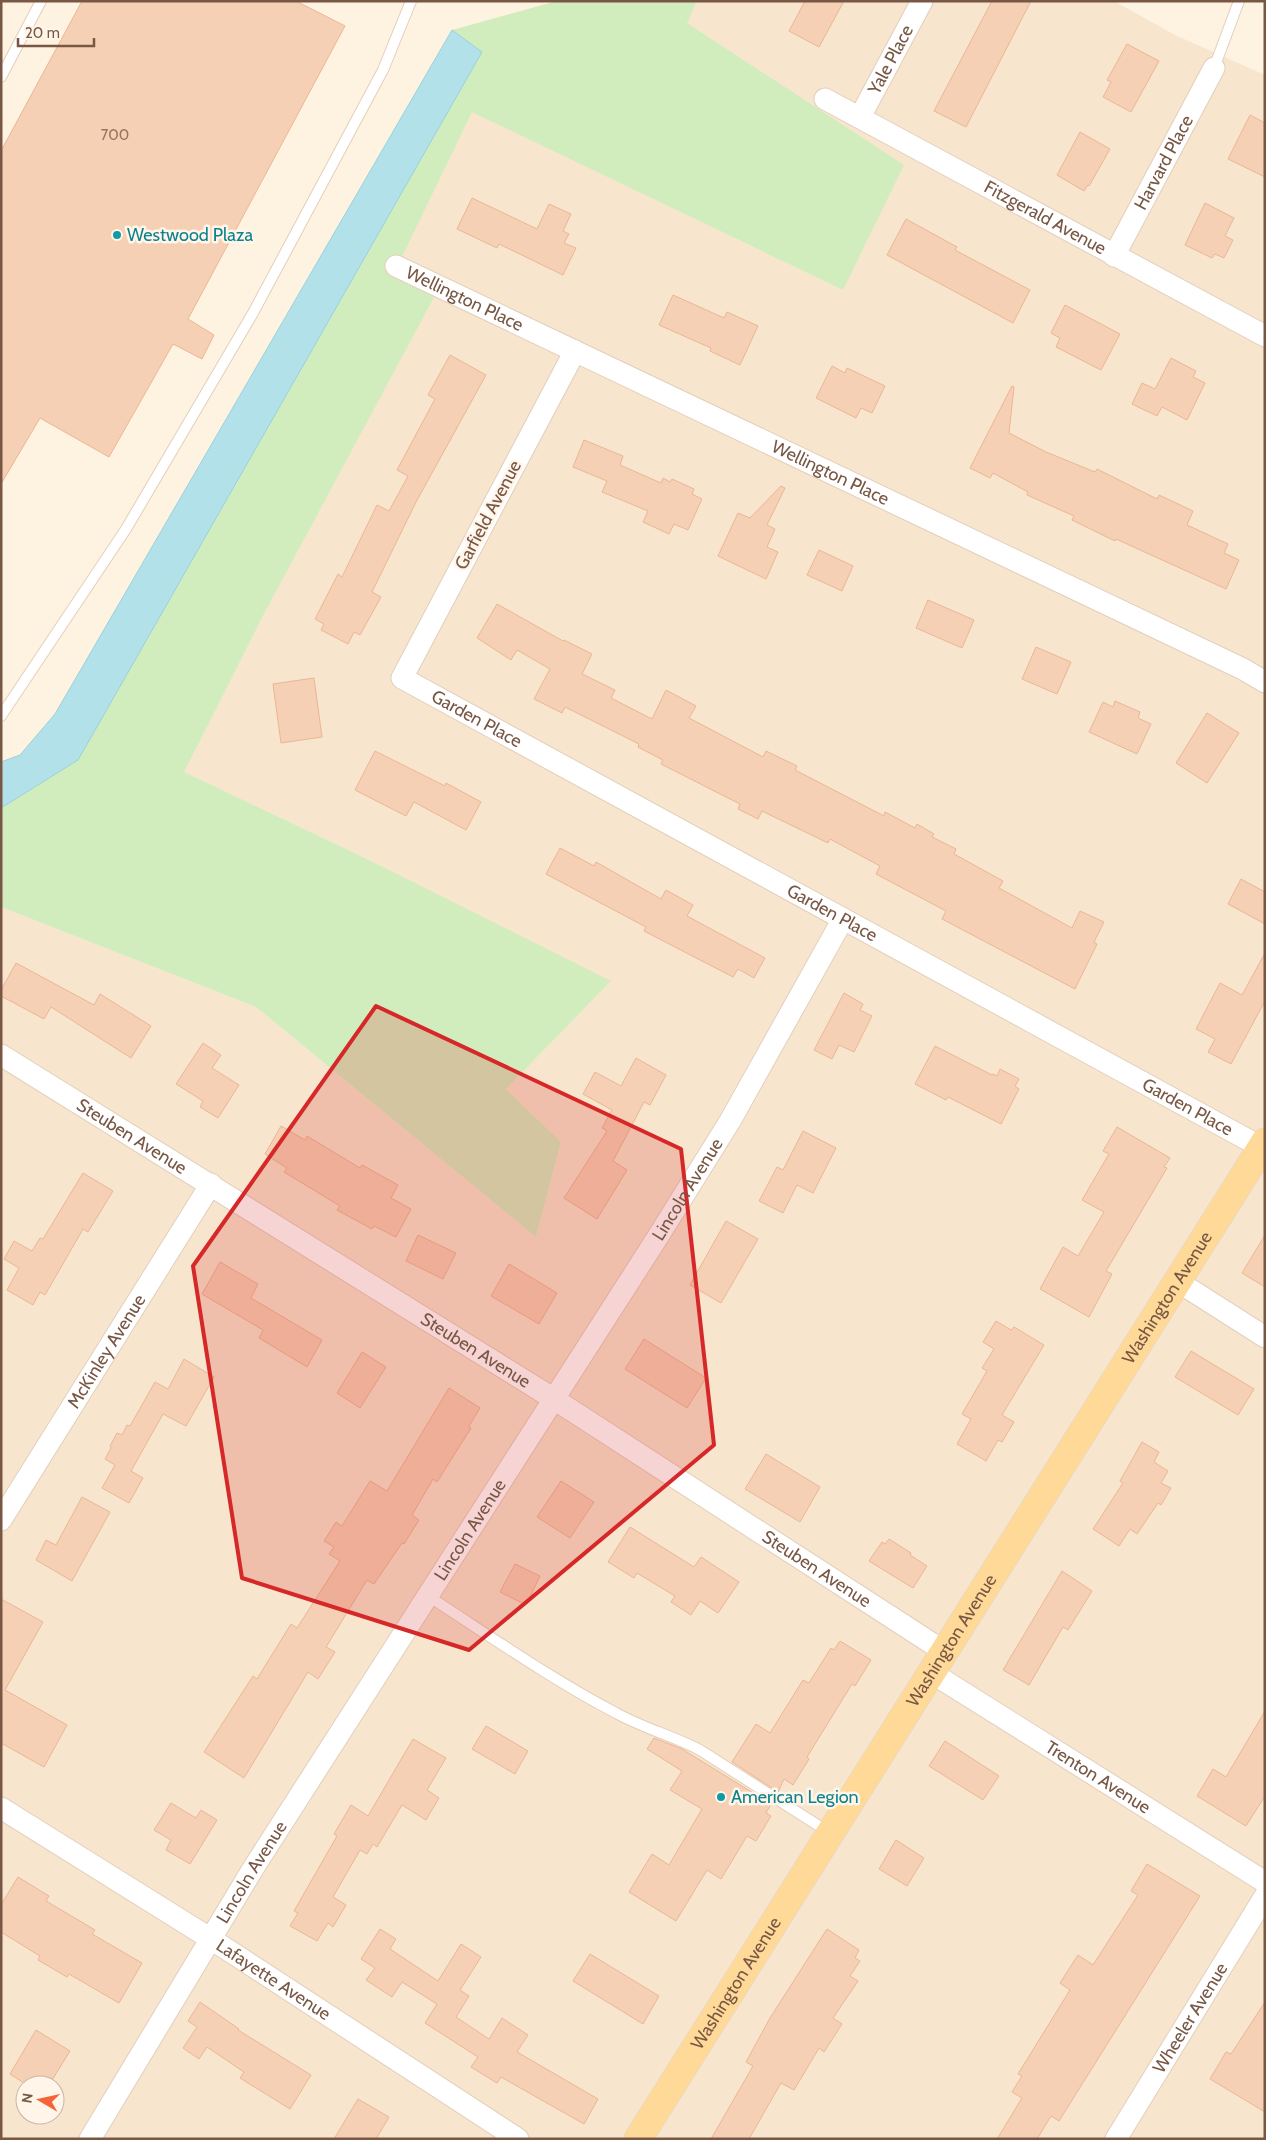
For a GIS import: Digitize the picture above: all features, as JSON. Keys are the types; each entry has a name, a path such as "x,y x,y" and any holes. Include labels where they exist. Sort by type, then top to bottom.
{"main road":[{"name":"Washington Avenue","path":"638,2139 1263,1144"}],"street":[{"name":"Yale Place","path":"860,117 922,1"},
{"name":"Harvard Place","path":"1114,256 1214,68"},
{"name":"Fitzgerald Avenue","path":"825,99 1265,336"},
{"name":"Wellington Place","path":"396,266 1243,669 1265,682"},
{"name":"Garfield Avenue","path":"402,678 575,351"},
{"name":"Garden Place","path":"402,678 843,919 1263,1144"},
{"name":"Lincoln Avenue","path":"90,2139 254,1867 730,1121 843,919"},
{"name":"Steuben Avenue","path":"1,1055 212,1184 554,1399 938,1662"},
{"name":"McKinley Avenue","path":"1,1520 212,1184"},
{"path":"1177,1282 1265,1337"},
{"name":"Trenton Avenue","path":"938,1662 1265,1882"},
{"name":"Lafayette Avenue","path":"1,1808 211,1939 518,2139"},
{"name":"Wheeler Avenue","path":"1116,2139 1265,1896"}],"lane":[{"path":"1,77 41,1"},
{"path":"1,716 126,529 253,313 383,70 411,1"},
{"path":"1214,68 1239,1"},
{"path":"428,1596 596,1702 627,1718 679,1739 700,1750 831,1833"}],"highlighted area":[{"path":"376,1006 681,1149 714,1445 469,1650 242,1578 193,1266"}],"shaded area":[{"path":"688,1 1114,1 1175,35 1265,75 1265,2139 1,2139 1,907 256,1007 536,1237 561,1142 506,1089 610,982 359,855 183,772 266,610 396,266 472,111 843,290 675,27"}],"green space":[{"path":"557,1 697,1 687,23 904,165 843,290 472,112 398,265 439,288 266,610 184,772 359,855 611,981 506,1089 561,1142 536,1237 256,1007 1,907 1,808 78,760 481,52 452,30"}],"water":[{"path":"452,30 482,52 78,760 1,808 1,762 20,755 55,714"}],"building":[{"name":"Westwood Plaza","path":"82,1 296,1 345,26 188,319 214,335 202,359 173,344 109,457 40,418 1,484 1,151"},
{"path":"805,1 844,1 819,47 789,31"},
{"path":"992,1 1031,1 966,127 934,111"},
{"path":"1127,44 1159,61 1131,112 1103,97 1111,82 1107,80"},
{"path":"1250,115 1265,123 1265,177 1228,159"},
{"path":"1080,132 1110,149 1089,186 1084,191 1057,175"},
{"path":"472,198 537,229 549,204 571,214 563,231 569,234 564,243 576,248 563,275 499,244 497,248 457,229"},
{"path":"1205,203 1234,218 1225,236 1233,240 1224,258 1215,254 1212,258 1185,245"},
{"path":"906,219 957,247 955,250 1030,290 1013,323 887,255"},
{"path":"673,295 724,318 727,312 758,326 740,365 710,351 711,348 659,325"},
{"path":"1065,305 1120,334 1101,370 1056,347 1060,338 1051,333"},
{"path":"450,355 486,375 416,502 372,592 381,597 360,635 354,632 348,644 321,630 324,624 315,619 338,574 342,577 377,505 389,511 408,476 397,470 435,399 428,395"},
{"path":"1171,358 1196,371 1193,377 1205,383 1187,420 1162,407 1157,416 1132,404 1142,383 1155,389"},
{"path":"832,366 845,373 847,368 885,386 872,413 861,408 856,418 816,398"},
{"path":"1012,386 1014,387 1009,433 1046,452 1095,472 1097,469 1157,499 1159,495 1193,511 1187,525 1228,544 1224,553 1239,560 1226,589 1116,539 1115,541 1072,520 1074,516 1027,495 1028,492 993,473 990,478 970,468"},
{"path":"584,440 623,456 620,465 661,483 663,478 670,482 672,479 694,489 692,494 702,499 688,530 674,524 669,534 643,522 648,511 602,492 607,481 573,467"},
{"path":"781,486 785,488 767,525 775,529 767,547 778,552 766,579 718,556 738,513 750,518"},
{"path":"819,550 853,566 842,591 807,575"},
{"path":"928,600 974,620 962,648 916,628"},
{"path":"497,604 563,641 592,654 582,674 615,690 611,698 652,719 666,690 696,706 689,718 763,757 766,751 797,766 795,770 884,816 885,812 915,828 917,824 934,834 932,837 956,849 954,854 1003,881 999,888 1072,928 1080,911 1104,922 1094,942 1097,944 1075,989 942,919 946,911 876,874 880,866 830,839 828,843 762,811 758,819 738,809 740,804 661,764 663,760 638,747 639,744 565,707 562,713 534,699 550,669 517,650 511,660 477,638"},
{"path":"1036,647 1071,662 1057,694 1022,679"},
{"path":"314,678 322,737 281,743 273,684"},
{"path":"1115,701 1140,712 1138,718 1151,724 1137,754 1089,732 1103,702 1113,707"},
{"path":"1207,713 1239,733 1207,783 1176,763"},
{"path":"375,751 445,786 446,783 481,802 466,830 414,802 406,816 355,790"},
{"path":"560,848 594,866 596,862 661,899 666,890 693,905 687,916 765,958 754,978 738,969 733,977 644,931 646,927 546,874"},
{"path":"1241,879 1265,892 1265,924 1228,904"},
{"path":"1265,953 1265,1001 1231,1064 1208,1052 1215,1039 1196,1029 1220,983 1242,995"},
{"path":"16,963 94,1005 100,994 151,1026 131,1058 51,1007 44,1019 1,996 1,990"},
{"path":"844,993 863,1004 860,1010 872,1016 854,1052 839,1045 832,1059 814,1050"},
{"path":"203,1043 221,1055 212,1068 239,1085 218,1118 200,1107 203,1101 176,1084"},
{"path":"935,1046 992,1075 997,1076 1000,1069 1019,1079 1015,1086 1019,1089 1001,1124 948,1097 946,1100 915,1084"},
{"path":"636,1058 666,1075 650,1105 644,1102 613,1161 627,1170 597,1219 564,1198 607,1131 602,1128 612,1110 583,1094 595,1072 621,1086"},
{"path":"281,1126 305,1140 307,1136 360,1168 362,1165 398,1185 391,1198 411,1209 396,1237 374,1226 372,1229 337,1210 340,1206 284,1172 287,1168 265,1154"},
{"path":"1117,1127 1170,1158 1164,1167 1167,1168 1106,1271 1112,1274 1089,1317 1040,1289 1063,1247 1078,1256 1104,1212 1082,1200 1109,1154 1103,1151"},
{"path":"803,1131 836,1148 813,1193 797,1185 783,1213 759,1201 777,1167 783,1170"},
{"path":"83,1173 113,1191 88,1232 83,1229 45,1295 40,1292 33,1305 7,1290 19,1268 4,1259 14,1241 32,1251 40,1238 43,1239"},
{"path":"726,1221 758,1239 721,1303 690,1285"},
{"path":"418,1235 456,1253 443,1279 406,1261"},
{"path":"1265,1235 1265,1287 1242,1273"},
{"path":"220,1262 258,1284 251,1298 322,1340 307,1367 259,1338 263,1330 202,1294"},
{"path":"509,1264 557,1293 539,1324 491,1296"},
{"path":"996,1321 1011,1330 1014,1327 1044,1345 1002,1415 1014,1422 1002,1442 998,1440 986,1461 957,1444 971,1419 962,1414 987,1371 982,1368 994,1349 983,1342"},
{"path":"644,1339 706,1378 687,1408 625,1369"},
{"path":"1191,1351 1254,1389 1238,1415 1175,1377"},
{"path":"362,1352 386,1367 360,1408 337,1393"},
{"path":"184,1359 214,1377 186,1426 163,1414 131,1471 143,1478 129,1503 102,1488 115,1465 105,1459 117,1433 122,1435 127,1425 130,1426 155,1382 168,1389"},
{"path":"449,1388 480,1408 469,1426 471,1428 437,1482 433,1479 412,1515 419,1520 404,1544 402,1543 374,1584 367,1580 326,1647 335,1652 318,1679 308,1672 244,1778 204,1752 253,1676 257,1679 291,1624 297,1628 340,1561 329,1554 334,1547 324,1541 336,1522 342,1526 370,1481 387,1491"},
{"path":"1142,1442 1159,1452 1154,1462 1168,1471 1161,1483 1171,1488 1161,1505 1158,1503 1137,1534 1130,1529 1119,1546 1093,1529 1123,1483 1120,1481"},
{"path":"766,1454 820,1487 800,1522 745,1489"},
{"path":"561,1481 594,1502 570,1538 537,1517"},
{"path":"82,1497 110,1512 72,1581 36,1560 46,1540 56,1545"},
{"path":"630,1527 694,1567 701,1557 739,1582 718,1613 700,1601 691,1615 671,1602 675,1596 637,1573 634,1578 608,1562"},
{"path":"889,1539 927,1566 913,1588 869,1561 882,1542 885,1544"},
{"path":"515,1564 540,1576 526,1605 500,1592"},
{"path":"1062,1571 1092,1591 1068,1630 1063,1627 1029,1685 1003,1670"},
{"path":"1,1599 43,1622 5,1690 67,1725 44,1767 1,1743"},
{"path":"840,1641 871,1660 855,1686 852,1684 807,1757 809,1759 793,1785 784,1779 778,1792 732,1762 756,1724 770,1733 803,1680 809,1683 831,1648 834,1650"},
{"path":"1265,1711 1265,1796 1246,1826 1197,1796 1213,1769 1226,1777"},
{"path":"486,1726 528,1751 515,1774 472,1749"},
{"path":"654,1738 682,1749 771,1804 766,1813 771,1816 756,1841 747,1836 721,1879 707,1870 676,1921 629,1892 652,1854 669,1865 702,1809 670,1790 682,1771 647,1749"},
{"path":"413,1739 446,1758 427,1790 439,1798 426,1820 402,1805 377,1847 373,1844 367,1854 360,1850 333,1897 346,1905 333,1927 328,1923 317,1941 290,1926 298,1913 294,1911 337,1836 334,1834 351,1805 368,1816"},
{"path":"945,1741 999,1776 983,1800 929,1766"},
{"path":"171,1803 196,1818 201,1810 217,1820 190,1864 166,1850 171,1840 154,1830"},
{"path":"896,1840 924,1858 907,1886 879,1869"},
{"path":"1147,1864 1200,1896 1059,2121 1051,2116 1037,2139 997,2139 1022,2098 1012,2092 1022,2076 1018,2074 1070,1990 1060,1983 1078,1955 1093,1965 1138,1895 1131,1891"},
{"path":"18,1877 49,1896 46,1901 95,1930 92,1934 142,1963 119,2003 69,1974 67,1977 38,1960 40,1956 1,1932 1,1905"},
{"path":"380,1929 396,1939 390,1949 438,1981 461,1944 481,1957 460,1990 469,1996 456,2017 489,2039 502,2018 528,2035 517,2052 598,2099 584,2124 501,2077 497,2083 471,2067 478,2057 425,2023 437,2004 402,1982 392,1997 366,1980 375,1968 361,1959"},
{"path":"827,1929 859,1950 855,1958 860,1961 850,1976 858,1981 833,2018 842,2024 824,2052 819,2048 794,2090 781,2083 749,2139 711,2139 753,2066 746,2062 770,2018"},
{"path":"590,1954 659,1996 643,2024 573,1981"},
{"path":"200,2002 238,2030 311,2075 290,2109 240,2078 244,2072 207,2047 199,2059 183,2048 197,2027 188,2021"},
{"path":"1265,2002 1265,2112 1210,2079 1226,2052 1231,2054"},
{"path":"36,2030 70,2051 55,2075 15,2075 15,2077 10,2074"},
{"path":"358,2099 389,2117 376,2139 334,2139"}],"place":[{"name":"Westwood Plaza","path":"117,235"},
{"name":"American Legion","path":"721,1797"}]}
